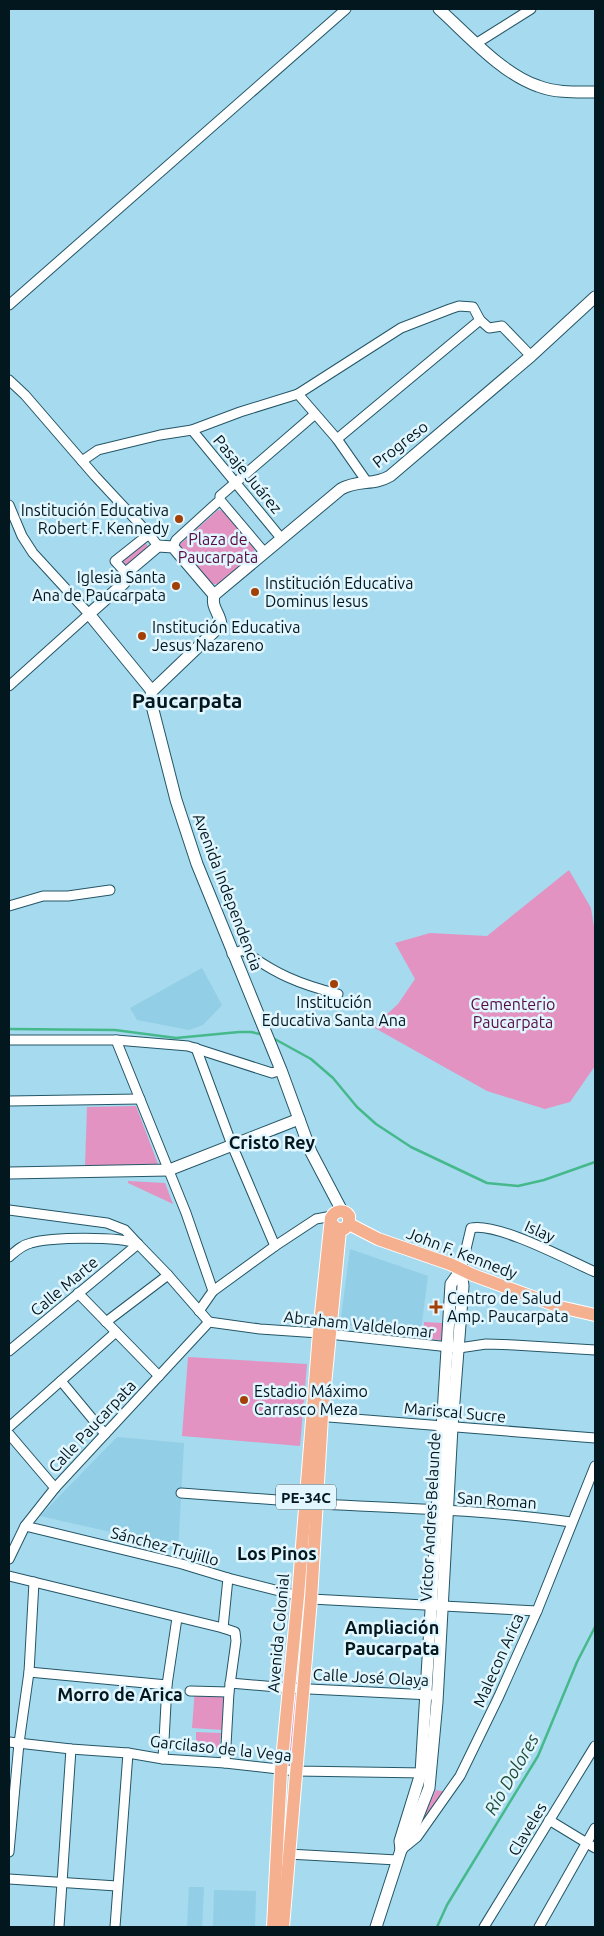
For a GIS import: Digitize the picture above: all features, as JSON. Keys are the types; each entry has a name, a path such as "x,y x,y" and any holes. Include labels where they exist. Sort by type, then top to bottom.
{"main road":[{"path":"439,9 513,75 540,87 564,92 595,92"},
{"name":"Progreso","path":"214,595 341,489 367,482 380,482 390,476 530,356 595,297"},
{"path":"158,546 172,546 214,595 212,601 220,618 221,625 152,691 89,614 124,583 126,573 158,546"},
{"name":"Avenida Independencia","path":"152,691 150,698 176,800 197,864 232,954 281,1070 311,1152 331,1191 338,1220"},
{"path":"9,1173 168,1170 299,1119"},
{"name":"John F. Kennedy","path":"338,1220 378,1239 560,1307 595,1315"},
{"name":"Avenida Colonial","path":"273,1927 296,1771 303,1688 304,1597 317,1416 324,1334 338,1220"},
{"name":"Víctor Andres Belaunde","path":"376,1927 399,1855 402,1832 426,1774 453,1348 451,1284 461,1270"},
{"name":"Avenida Colonial","path":"283,1927 281,1770 289,1688 304,1597"}],"street":[{"path":"9,305 346,9"},
{"path":"477,43 531,9"},
{"path":"82,461 98,450 160,435 192,430 240,412 298,394 401,328 436,313 459,306 473,307 480,320 489,328 502,326 530,356"},
{"path":"337,439 480,320"},
{"path":"9,380 25,395 158,546"},
{"path":"298,394 314,415 337,439 367,482"},
{"path":"172,546 176,540 220,500 220,496 314,415"},
{"name":"Pasaje Juárez","path":"192,430 281,538"},
{"path":"220,500 264,552"},
{"path":"9,505 22,536 33,554 89,614 9,686"},
{"path":"126,573 115,561 149,534"},
{"path":"9,906 43,896 68,896 110,890"},
{"path":"232,954 243,950 287,978 307,986 338,994"},
{"path":"9,1040 116,1040 160,1043 196,1048 272,1073 281,1070"},
{"path":"116,1040 214,1291"},
{"path":"196,1048 232,1144 275,1246"},
{"path":"9,1101 140,1100"},
{"path":"9,1210 107,1223 125,1230 209,1322"},
{"path":"199,1311 214,1291 275,1246 316,1220 338,1220"},
{"name":"Islay","path":"471,1228 480,1226 506,1232 595,1272"},
{"name":"Víctor Andres Belaunde","path":"461,1270 471,1228"},
{"path":"9,1257 20,1248 31,1243 47,1240 114,1238 138,1244"},
{"name":"Calle Marte","path":"9,1351 138,1244"},
{"path":"106,1322 168,1275"},
{"path":"78,1293 159,1376"},
{"name":"Abraham Valdelomar","path":"209,1322 260,1329 453,1348 486,1344 595,1350"},
{"name":"Calle Paucarpata","path":"9,1559 25,1526 55,1488 209,1322"},
{"path":"9,1428 116,1332"},
{"path":"61,1381 105,1434"},
{"name":"Mariscal Sucre","path":"317,1416 595,1438"},
{"path":"9,1434 55,1488"},
{"name":"Malecon Arica","path":"399,1855 417,1837 460,1776 499,1696 595,1466"},
{"name":"San Roman","path":"181,1493 311,1503 442,1510 546,1518 571,1522"},
{"name":"Sánchez Trujillo","path":"25,1526 182,1564 228,1578 304,1597 536,1611"},
{"path":"9,1576 234,1632 236,1641 229,1688 225,1763"},
{"path":"224,1628 228,1578"},
{"path":"9,1852 29,1672 34,1582"},
{"path":"164,1759 167,1685 176,1618"},
{"path":"29,1672 167,1685"},
{"name":"Calle José Olaya","path":"190,1691 229,1688 303,1688 431,1695"},
{"name":"Garcilaso de la Vega","path":"9,1742 71,1750 128,1753 164,1759 225,1763 281,1770 426,1774"},
{"name":"Claveles","path":"484,1927 595,1746"},
{"path":"59,1927 71,1750"},
{"path":"115,1927 128,1753"},
{"path":"549,1820 595,1848"},
{"path":"539,1927 595,1828"},
{"path":"283,1857 399,1855"},
{"path":"9,1879 117,1886"}],"shaded area":[{"path":"202,968 222,1005 203,1025 189,1030 137,1020 130,1008"},
{"path":"350,1249 428,1276 421,1330 340,1325"},
{"path":"117,1437 184,1443 178,1552 115,1533 40,1516"},
{"path":"189,1887 204,1887 202,1927 187,1927"},
{"path":"214,1890 256,1891 255,1927 213,1927"}],"green space":[{"name":"Plaza de Paucarpata","path":"218,510 224,511 255,547 254,554 218,584 211,584 178,546"},
{"path":"145,542 149,548 127,566 122,560"},
{"name":"Cementerio Paucarpata","path":"569,870 591,908 595,933 595,1066 570,1102 545,1109 487,1091 373,1027 398,1004 415,979 395,943 430,933 487,936"},
{"path":"136,1106 158,1164 85,1166 87,1107"},
{"path":"128,1181 165,1183 173,1204 128,1183"},
{"path":"424,1322 443,1323 441,1340 423,1339"},
{"name":"Estadio Máximo Carrasco Meza","path":"188,1357 307,1364 300,1446 182,1436"},
{"path":"195,1689 224,1689 222,1730 192,1728"},
{"path":"294,1694 297,1695 291,1766 289,1766"},
{"path":"196,1732 221,1733 219,1749 196,1747"},
{"path":"436,1790 446,1792 424,1821 421,1820"}],"waterway":[{"path":"9,1029 115,1030 176,1038 239,1032 264,1035"},
{"path":"271,1037 311,1059 333,1078 357,1107 376,1124 411,1147 487,1183 518,1186 544,1180 595,1162"},
{"name":"Río Dolores","path":"437,1927 447,1905 538,1756 577,1662 595,1627"}],"place":[{"name":"Institución Educativa Robert F. Kennedy","path":"179,519"},
{"name":"Iglesia Santa Ana de Paucarpata","path":"176,586"},
{"name":"Institución Educativa Dominus Iesus","path":"255,592"},
{"name":"Institución Educativa Jesus Nazareno","path":"142,636"},
{"name":"Institución Educativa Santa Ana","path":"334,984"},
{"name":"Centro de Salud Amp. Paucarpata","path":"436,1307"},
{"name":"Estadio Máximo Carrasco Meza","path":"244,1400"}],"district":[{"name":"Paucarpata","path":"187,700"},
{"name":"Cristo Rey","path":"272,1142"},
{"name":"Los Pinos","path":"277,1553"},
{"name":"Ampliación Paucarpata","path":"392,1637"},
{"name":"Morro de Arica","path":"120,1694"}]}
